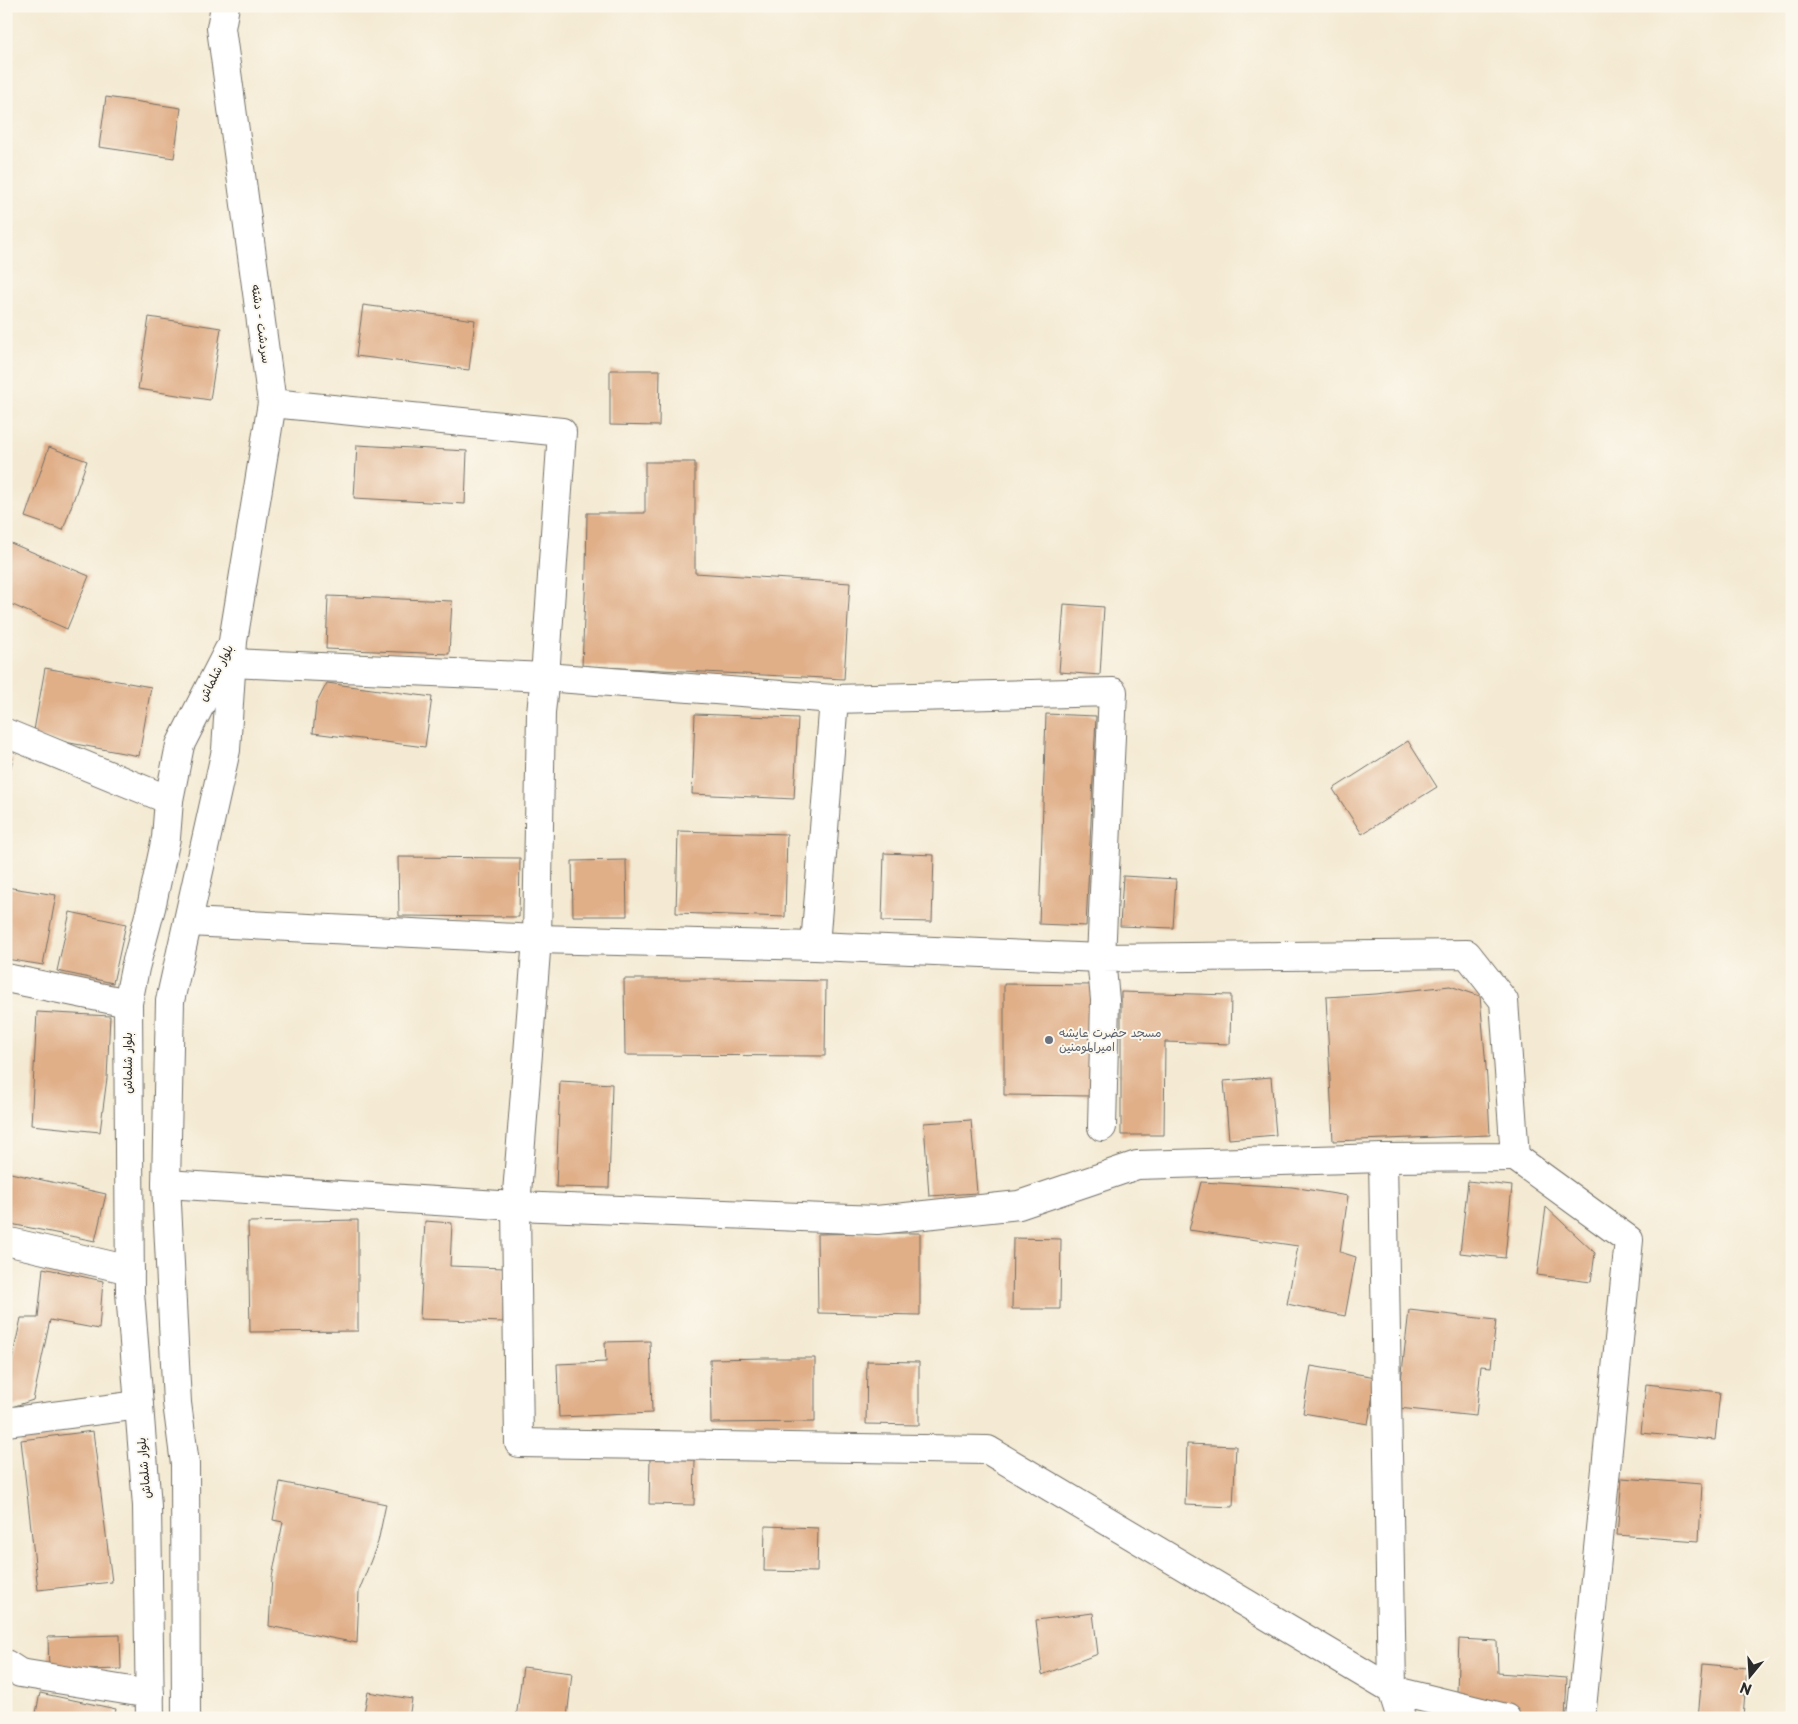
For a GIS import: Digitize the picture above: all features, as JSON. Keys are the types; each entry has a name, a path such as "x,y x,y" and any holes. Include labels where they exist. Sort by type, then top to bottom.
{"street":[{"name":"سردشت - دشته","path":"226,6 221,28 272,403 232,652"},
{"path":"272,403 562,432 545,677 540,712 537,939 516,1206 519,1443 988,1450 1392,1690 1506,1718"},
{"path":"232,652 834,699 1113,692 1101,958 1105,1000 1102,1127"},
{"name":"بلوار شلماش","path":"150,1706 147,1506 130,1270 128,1003 166,838 170,800 180,745 232,652"},
{"name":"بلوار شلماش","path":"186,1718 185,1464 177,1403 166,1184 170,1001 226,750 232,652"},
{"path":"815,946 834,699"},
{"path":"6,733 170,800"},
{"path":"166,838 178,851 188,850 205,844"},
{"path":"160,867 176,864 185,867 198,876"},
{"path":"188,922 537,939 815,946 1101,958 1467,954 1504,1001 1515,1157"},
{"path":"6,978 128,1003"},
{"path":"166,1184 516,1206 877,1220 1019,1205 1137,1165 1383,1158 1515,1157 1629,1240 1581,1718"},
{"path":"1383,1158 1392,1690 1401,1718"},
{"path":"6,1241 130,1270"},
{"path":"6,1422 139,1405"},
{"path":"6,1664 20,1673 150,1706"}],"building":[{"path":"106,97 181,108 174,158 99,147"},
{"path":"363,305 475,320 469,370 356,356"},
{"path":"149,317 221,328 210,400 138,389"},
{"path":"610,370 660,370 659,426 610,425"},
{"path":"357,445 467,451 465,504 354,498"},
{"path":"49,447 87,461 63,530 25,517"},
{"path":"645,462 695,462 695,573 850,583 844,679 582,666 587,513 645,513"},
{"path":"6,541 89,576 67,629 6,602"},
{"path":"328,596 452,601 449,654 326,649"},
{"path":"1064,604 1104,607 1100,675 1059,672"},
{"path":"45,668 151,687 139,756 33,736"},
{"path":"327,683 432,697 425,747 313,733 316,704"},
{"path":"695,714 798,718 794,799 692,794"},
{"path":"1046,714 1096,716 1086,926 1039,924"},
{"path":"1408,741 1437,787 1362,834 1333,789"},
{"path":"6,757 13,758 7,785 6,785"},
{"path":"678,831 787,834 785,917 676,913"},
{"path":"884,853 934,855 932,922 882,921"},
{"path":"398,857 520,858 519,917 399,916"},
{"path":"626,860 627,916 573,916 572,861"},
{"path":"1123,876 1176,879 1173,928 1120,926"},
{"path":"6,887 56,895 43,965 6,959"},
{"path":"70,912 126,924 113,983 57,971"},
{"path":"624,979 826,981 825,1056 625,1055"},
{"name":"مسجد حضرت عایشه امیرالمومنین","path":"1004,984 1094,985 1093,1096 1004,1095"},
{"path":"1450,986 1480,996 1490,1135 1333,1141 1326,997"},
{"path":"1121,992 1231,995 1230,1044 1165,1042 1164,1135 1121,1135"},
{"path":"37,1012 110,1016 107,1078 100,1132 31,1125"},
{"path":"1271,1077 1276,1135 1229,1139 1224,1081"},
{"path":"560,1081 612,1084 609,1188 556,1187"},
{"path":"971,1120 977,1193 929,1196 924,1123"},
{"path":"6,1172 106,1194 95,1241 6,1223"},
{"path":"1468,1181 1512,1186 1505,1258 1460,1253"},
{"path":"1201,1182 1292,1187 1348,1196 1340,1252 1356,1257 1345,1316 1287,1304 1298,1246 1189,1230"},
{"path":"1546,1207 1595,1253 1591,1282 1537,1275"},
{"path":"358,1220 358,1331 250,1332 248,1222"},
{"path":"425,1221 452,1223 450,1266 504,1268 503,1322 420,1319"},
{"path":"920,1233 920,1315 818,1313 817,1234"},
{"path":"1013,1238 1061,1239 1060,1309 1012,1309"},
{"path":"43,1268 103,1281 99,1329 50,1320 33,1400 6,1409 6,1388 21,1318 38,1318"},
{"path":"1409,1310 1496,1320 1491,1367 1481,1366 1476,1416 1398,1408"},
{"path":"650,1341 652,1413 559,1417 557,1364 606,1362 605,1342"},
{"path":"815,1358 815,1422 711,1423 710,1359"},
{"path":"867,1361 919,1362 919,1425 866,1424"},
{"path":"1311,1366 1376,1377 1368,1424 1303,1413"},
{"path":"1646,1384 1720,1392 1715,1440 1641,1433"},
{"path":"93,1431 112,1582 38,1590 21,1440"},
{"path":"1187,1444 1236,1446 1233,1507 1185,1505"},
{"path":"650,1459 695,1460 694,1505 649,1504"},
{"path":"1622,1478 1702,1484 1699,1541 1617,1535"},
{"path":"280,1482 386,1504 378,1542 359,1591 357,1643 269,1626 272,1577 283,1522 273,1520"},
{"path":"765,1526 818,1528 817,1572 764,1571"},
{"path":"1093,1613 1098,1654 1042,1675 1036,1620"},
{"path":"120,1635 121,1669 49,1671 48,1637"},
{"path":"1459,1639 1497,1641 1498,1673 1567,1678 1565,1718 1456,1717"},
{"path":"1703,1664 1747,1668 1743,1718 1698,1718"},
{"path":"523,1667 572,1673 567,1718 516,1718"},
{"path":"368,1692 412,1699 409,1718 363,1718"},
{"path":"40,1693 116,1709 114,1718 35,1718"}],"place":[{"name":"مسجد حضرت عایشه امیرالمومنین","path":"1049,1040"}]}
